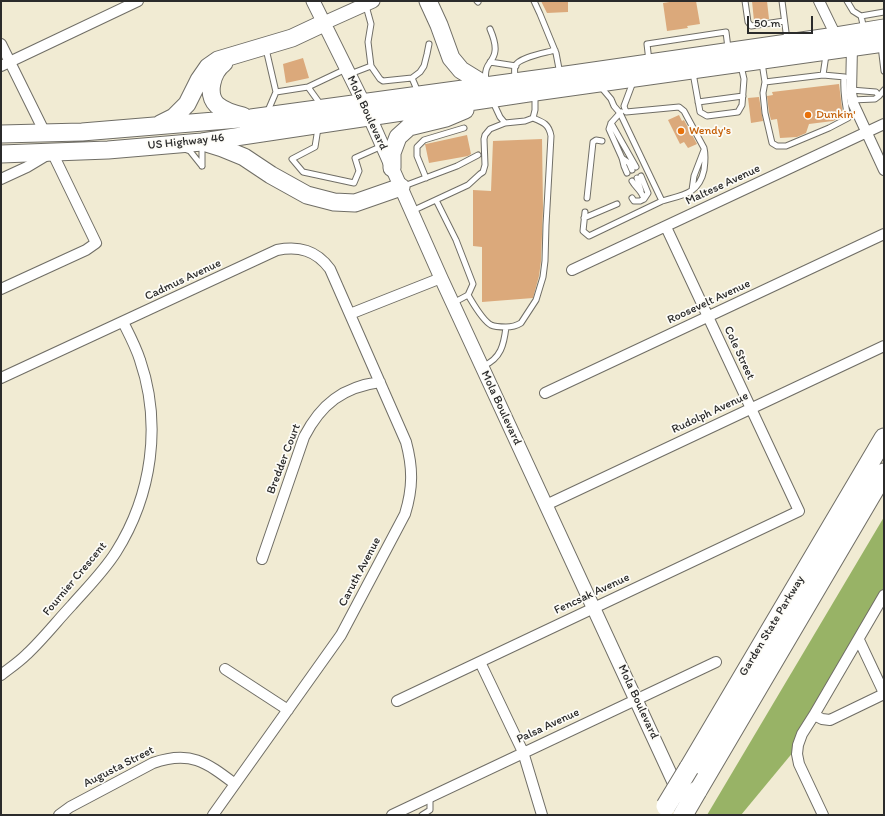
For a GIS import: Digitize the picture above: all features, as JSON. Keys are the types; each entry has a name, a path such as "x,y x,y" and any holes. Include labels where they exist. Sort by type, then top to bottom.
{"highway":[{"path":"428,1 439,24 451,58 461,70 489,92"},
{"path":"392,168 392,152 398,137 409,127 446,118 516,74 560,75 836,36 863,23 883,38"},
{"path":"154,126 174,117 187,104 199,80 208,67 218,60 292,38 324,24"},
{"path":"366,110 420,94 535,92 827,51 852,47 883,38"},
{"path":"236,55 221,65 214,75 212,81 213,97 216,104 234,114 258,116"},
{"path":"366,110 489,92"},
{"name":"US Highway 46","path":"1,134 82,132 258,116 322,108 366,110"},
{"name":"US Highway 46","path":"1,154 108,150 202,142 318,125 366,110"},
{"path":"202,142 244,157 271,175 307,194 334,202 355,203 401,187"},
{"name":"Garden State Parkway","path":"663,810 884,438"},
{"name":"Garden State Parkway","path":"683,815 884,473"}],"street":[{"path":"5,64 138,1"},
{"name":"Mola Boulevard","path":"313,1 366,110 441,278 690,815"},
{"path":"819,1 836,36"},
{"path":"324,24 369,3"},
{"path":"1,44 5,64 45,133"},
{"path":"852,47 847,77 852,95 852,103 884,170"},
{"name":"Maltese Avenue","path":"572,270 884,124"},
{"path":"1,179 27,167 52,152 96,243 86,250 1,289"},
{"name":"Cole Street","path":"666,227 799,511"},
{"name":"Roosevelt Avenue","path":"545,394 884,234"},
{"name":"Cadmus Avenue","path":"1,378 277,250 288,248 301,249 310,252 326,264 330,269 350,314"},
{"path":"350,314 441,278"},
{"name":"Caruth Avenue","path":"213,815 341,635 405,514 409,501 412,476 410,456 406,442 350,314"},
{"name":"Fournier Crescent","path":"1,675 26,655 102,571 127,533 143,494 151,448 152,425 150,402 141,361 123,322"},
{"name":"Rudolph Avenue","path":"546,504 884,346"},
{"name":"Bredder Court","path":"262,559 304,437 310,424 320,411 343,393 355,388 380,382"},
{"name":"Fencsak Avenue","path":"397,701 799,511"},
{"path":"823,815 799,764 797,754 798,745 802,734 884,596"},
{"path":"814,715 822,719 830,720 884,693 858,640"},
{"path":"480,662 523,752 542,815"},
{"name":"Palsa Avenue","path":"392,815 716,662"},
{"path":"225,669 288,710"},
{"name":"Augusta Street","path":"59,815 70,807 163,759 186,758 200,761 211,766 235,784"}],"lane":[{"path":"534,1 555,50 560,75"},
{"path":"745,1 748,22 751,26 784,21"},
{"path":"782,1 787,43"},
{"path":"847,1 863,23 884,12"},
{"path":"369,3 371,24 368,42 371,66 380,79 383,81 412,78 420,72 424,66 429,44"},
{"path":"490,29 496,52 485,70 485,77 489,92 500,117 505,123"},
{"path":"883,38 884,70"},
{"path":"266,46 276,92"},
{"path":"490,62 516,74 518,63 525,58 555,50"},
{"path":"824,75 827,51"},
{"path":"762,60 765,82 763,93 765,113 772,143 777,146 786,146 829,128 858,113"},
{"path":"692,70 700,112 707,116 738,112 742,105 743,96 744,79 741,63"},
{"path":"258,116 276,92 308,87 348,72 371,66"},
{"path":"765,82 824,75 847,77 843,86 848,118"},
{"path":"412,78 420,94"},
{"path":"626,112 624,106 634,78"},
{"path":"598,84 611,99 620,113 662,201"},
{"path":"308,87 322,108"},
{"path":"852,95 875,99 884,90"},
{"path":"533,118 535,110 535,92"},
{"path":"852,95 876,92 879,96"},
{"path":"698,102 743,96"},
{"path":"585,212 583,231 589,236 662,201 684,195 699,184 703,172 705,158 704,150 684,111 679,107 620,113 611,123 609,129 622,158 629,163 632,170 611,123"},
{"path":"412,212 468,185 483,172 485,165 484,139 487,131 493,127 505,123 524,121 533,118 547,125 551,136 544,268 539,293 536,300 521,323 516,326 506,327 491,325 487,322 468,295"},
{"path":"318,125 315,147 292,159 303,172 354,183 359,171 355,158 382,146"},
{"path":"426,178 417,156 417,147 424,140 464,128"},
{"path":"587,198 593,142 596,140 602,141"},
{"path":"174,144 190,151 202,166 202,142"},
{"path":"401,187 456,166 478,155"},
{"path":"632,198 634,201 640,201 644,199 648,193 637,179 644,199"},
{"path":"436,200 456,240 473,284 468,295 453,303"},
{"path":"584,218 617,204"},
{"path":"482,366 493,361 498,356 504,340 506,327"},
{"path":"422,815 430,810 430,797"}],"green space":[{"path":"884,517 884,598 794,751 741,815 707,815"}],"building":[{"path":"541,1 568,1 568,12 547,13"},
{"path":"676,1 696,1 700,24 687,26 688,28 667,31 663,3"},
{"path":"752,1 767,1 769,19 754,21"},
{"path":"303,58 309,78 286,83 283,64"},
{"path":"839,84 843,116 833,121 809,124 806,133 797,137 780,138 777,119 771,120 767,96 773,95 772,92"},
{"path":"759,97 763,121 751,123 748,98"},
{"path":"679,115 682,121 684,120 697,144 688,148 684,142 680,144 668,120"},
{"path":"467,135 471,154 468,156 429,163 425,144"},
{"path":"542,139 543,208 541,261 539,276 533,298 482,302 482,247 473,246 473,190 491,191 493,141"}],"place":[{"name":"Dunkin'","path":"808,115"},
{"name":"Wendy's","path":"681,131"}]}
